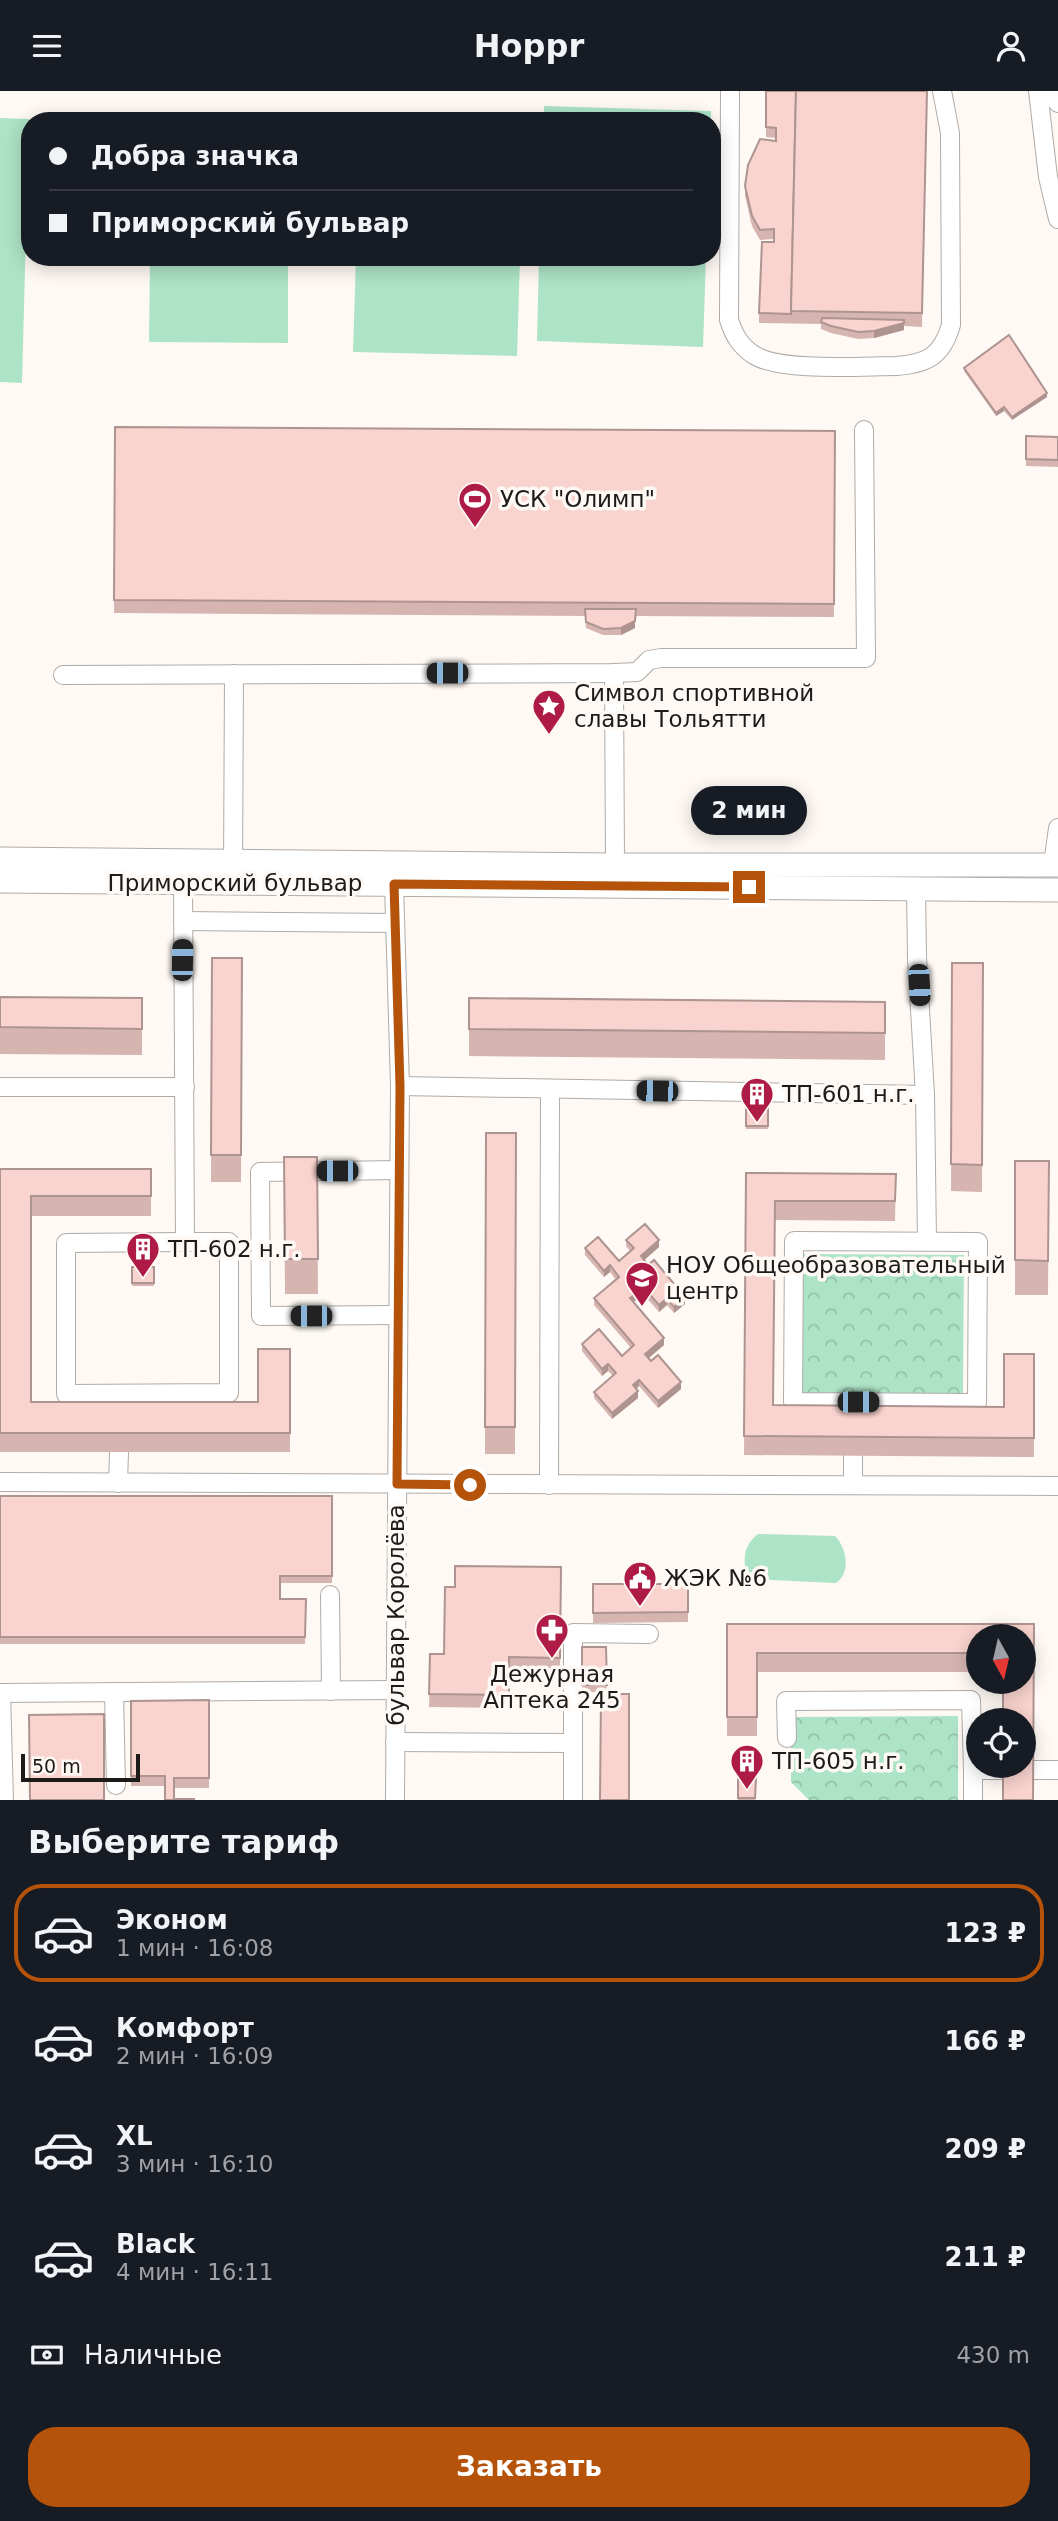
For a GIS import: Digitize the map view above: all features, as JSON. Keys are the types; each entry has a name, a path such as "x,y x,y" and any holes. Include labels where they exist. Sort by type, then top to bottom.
{"main road":[{"path":"0,859 233,873 615,865 1055,865"},
{"name":"Приморский бульвар","path":"0,881 183,883 233,873 394,884 1055,890"}],"street":[{"path":"730,91 729,320 734,334 743,346 766,360 790,364 896,366 919,363 938,353 947,340 951,325 950,133 942,91"},
{"path":"1038,91 1048,177 1058,219"},
{"path":"1046,91 1058,103"},
{"path":"63,675 614,673 637,672 649,660 661,658 866,658 864,430"},
{"path":"614,673 615,865"},
{"path":"233,873 234,674"},
{"path":"1055,865 1058,828"},
{"path":"183,883 184,1242"},
{"name":"бульвар Королёва","path":"394,884 400,1086 395,1800"},
{"path":"916,889 925,1095 927,1241"},
{"path":"183,921 395,923"},
{"path":"400,1086 925,1095"},
{"path":"0,1087 185,1087"},
{"path":"549,1485 550,1089"},
{"path":"398,1315 261,1316 260,1172 399,1170"},
{"path":"794,1241 927,1241 978,1242 977,1403 793,1402 794,1241"},
{"path":"184,1242 229,1242 229,1393 118,1402 66,1394 66,1243 184,1242"},
{"path":"853,1424 854,1402"},
{"path":"118,1483 119,1453"},
{"path":"853,1455 853,1485"},
{"path":"0,1482 1058,1486"},
{"path":"330,1595 331,1691"},
{"path":"573,1800 573,1633 649,1633"},
{"path":"4,1800 1,1693 396,1690"},
{"path":"114,1692 116,1785"},
{"path":"787,1738 786,1701 971,1700 971,1708"},
{"path":"395,1742 573,1743"},
{"path":"1036,1770 1058,1770"},
{"path":"973,1778 973,1800"}],"green space":[{"path":"544,106 711,111 711,112 544,112"},
{"path":"0,118 21,119 21,266 25,266 22,383 0,382"},
{"path":"150,266 288,266 288,343 149,342"},
{"path":"356,266 520,266 517,356 353,352"},
{"path":"539,266 706,266 703,347 537,341"},
{"path":"800,1254 964,1255 963,1394 799,1393"},
{"path":"758,1534 835,1536 845,1554 844,1573 836,1583 751,1579 746,1574 745,1557 747,1547"},
{"path":"958,1716 958,1800 809,1800 791,1782 791,1717"}],"building":[{"path":"766,91 796,91 791,314 759,313 762,242 774,242 774,229 760,230 752,216 745,186 748,165 760,139 776,141 776,128 766,127"},
{"path":"796,91 927,91 922,313 791,311"},
{"path":"822,318 904,320 904,323 858,332 831,326 821,322"},
{"path":"1009,335 1047,393 1012,417 1004,407 996,413 964,368"},
{"name":"УСК \"Олимп\"","path":"115,427 835,431 834,604 114,600"},
{"path":"1026,436 1058,437 1058,460 1026,459"},
{"path":"585,609 636,609 635,621 621,628 603,629 586,622"},
{"path":"212,958 242,958 241,1155 211,1155"},
{"path":"952,963 983,963 982,1165 951,1164"},
{"path":"0,997 142,998 142,1029 0,1027"},
{"path":"469,998 885,1002 885,1033 469,1029"},
{"name":"ТП-601 н.г.","path":"746,1108 768,1108 768,1126 746,1126"},
{"path":"486,1133 516,1133 515,1427 485,1427"},
{"path":"284,1157 317,1157 318,1259 285,1259"},
{"path":"1015,1161 1049,1161 1048,1261 1015,1260"},
{"path":"0,1169 151,1169 151,1196 31,1196 31,1402 258,1402 258,1349 290,1349 290,1433 0,1433"},
{"path":"746,1173 896,1174 895,1201 775,1201 773,1405 1004,1407 1004,1354 1034,1354 1034,1438 744,1436"},
{"path":"645,1224 659,1240 641,1256 648,1265 654,1260 685,1297 674,1307 667,1298 659,1305 638,1281 631,1287 636,1294 630,1298 664,1338 645,1354 651,1361 658,1355 681,1382 658,1401 639,1380 633,1385 638,1391 612,1413 594,1392 616,1373 608,1364 602,1369 582,1344 599,1329 622,1356 634,1345 594,1298 619,1277 610,1265 604,1271 585,1248 598,1237 619,1261 634,1248 626,1240"},
{"name":"ТП-602 н.г.","path":"132,1267 154,1267 154,1283 132,1283"},
{"path":"0,1496 332,1496 332,1576 280,1576 280,1599 306,1599 305,1637 0,1637"},
{"path":"455,1566 561,1567 560,1658 509,1657 509,1695 429,1694 430,1654 444,1654 445,1587 455,1587"},
{"name":"ЖЭК №6","path":"593,1584 688,1584 688,1612 593,1613"},
{"path":"727,1624 966,1624 966,1653 757,1653 757,1717 727,1717"},
{"path":"582,1647 606,1647 607,1685 582,1685"},
{"path":"601,1694 629,1694 629,1800 600,1800"},
{"path":"1003,1694 1034,1694 1034,1708 1003,1708"},
{"path":"209,1700 209,1778 174,1778 174,1799 194,1800 165,1800 165,1776 131,1776 131,1701"},
{"path":"104,1714 104,1800 30,1800 29,1715"},
{"path":"1003,1778 1033,1778 1033,1800 1003,1800"},
{"name":"ТП-605 н.г.","path":"738,1779 756,1779 755,1798 738,1798"}],"place":[{"name":"УСК \"Олимп\"","path":"475,529"},
{"name":"Символ спортивной славы Тольятти","path":"549,736"},
{"name":"ТП-601 н.г.","path":"757,1124"},
{"name":"ТП-602 н.г.","path":"143,1279"},
{"name":"НОУ Общеобразовательный центр","path":"642,1308"},
{"name":"ЖЭК №6","path":"640,1608"},
{"name":"Дежурная Аптека 245","path":"552,1660"},
{"name":"ТП-605 н.г.","path":"747,1791"}],"route":[{"path":"470,1485 397,1484 400,1086 394,884 749,887"}]}
